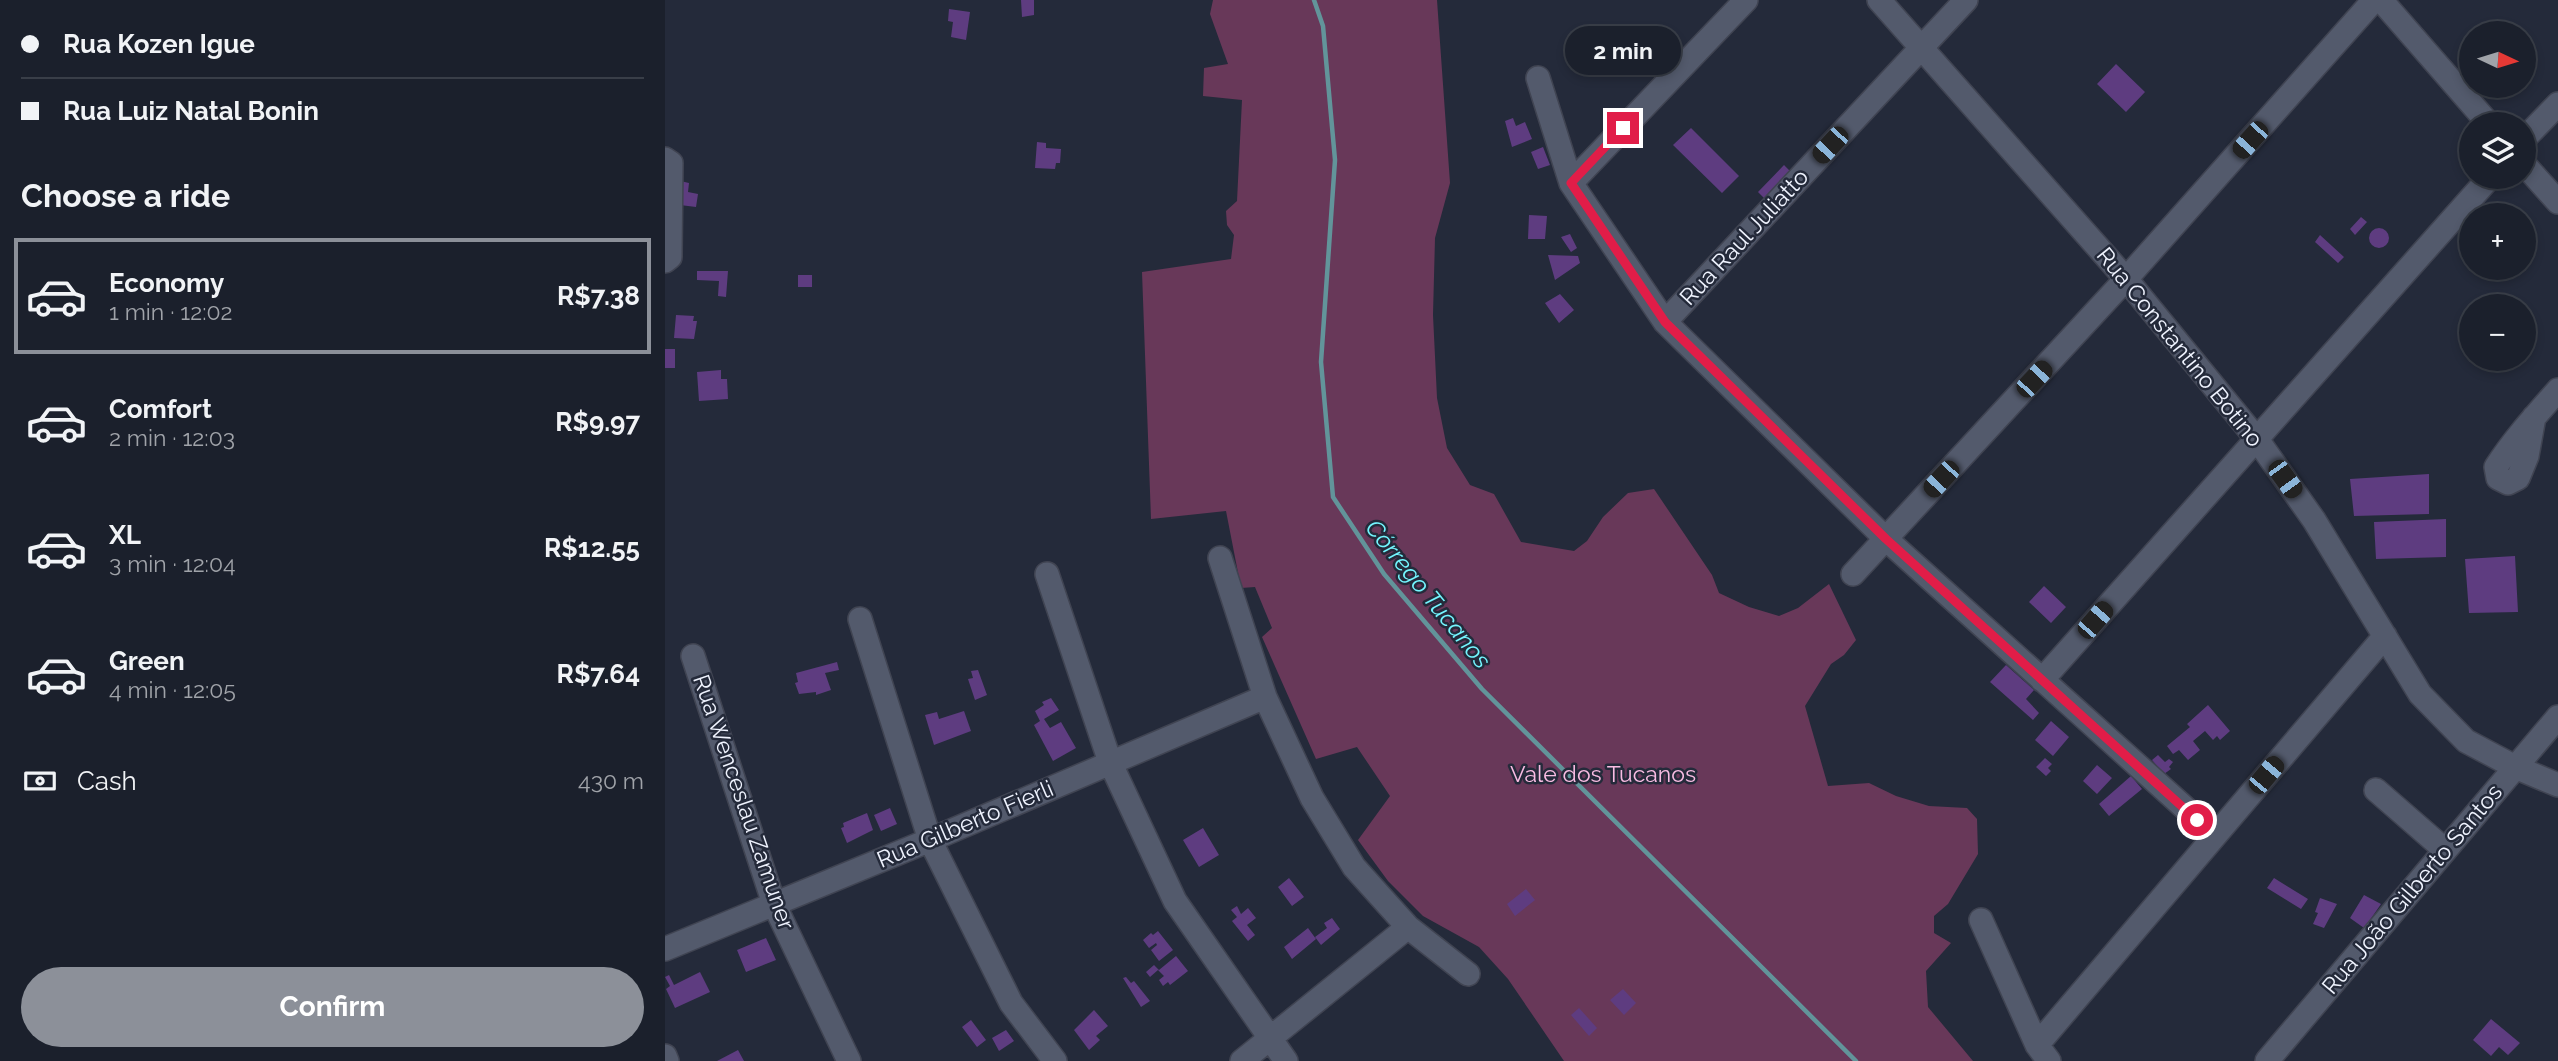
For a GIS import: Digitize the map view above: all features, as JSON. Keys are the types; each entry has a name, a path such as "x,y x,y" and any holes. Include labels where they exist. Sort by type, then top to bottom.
{"street":[{"path":"1571,183 1746,0"},
{"name":"Rua Constantino Botino","path":"1879,0 2126,279 2256,438 2314,520 2420,694 2466,741 2515,767 2558,785"},
{"name":"Rua Raul Juliatto","path":"1665,322 1966,0"},
{"path":"1853,574 2126,279 2374,0"},
{"path":"2381,0 2479,112"},
{"path":"1538,79 1571,183 1665,322 1886,539 2214,835"},
{"path":"2536,127 2558,104"},
{"path":"665,159 671,163 667,210 670,257 665,261"},
{"path":"2536,177 2558,202"},
{"path":"2042,681 2479,189"},
{"path":"2519,450 2534,417 2558,390"},
{"path":"1220,558 1265,697 1312,797 1354,867 1408,927 1468,974"},
{"path":"1047,574 1110,762 1175,901 1286,1061"},
{"path":"860,619 930,840 1011,1003 1055,1061"},
{"path":"1980,920 2043,1053 2214,835 2385,636"},
{"name":"Rua Wenceslau Zamuner","path":"693,656 775,904 849,1061"},
{"name":"Rua Gilberto Fierli","path":"665,949 930,840 1265,697"},
{"name":"Rua João Gilberto Santos","path":"2267,1061 2558,717"},
{"path":"2376,790 2445,850"},
{"path":"1242,1061 1408,927"}],"green space":[{"name":"Vale dos Tucanos","path":"1213,0 1437,0 1450,183 1435,238 1433,315 1437,398 1447,448 1470,485 1494,494 1521,542 1574,551 1587,541 1603,517 1628,493 1654,489 1712,575 1719,593 1749,607 1779,616 1798,608 1829,584 1856,640 1844,655 1831,664 1805,706 1828,786 1869,783 1896,796 1929,806 1967,808 1977,819 1978,854 1948,904 1934,916 1934,933 1951,943 1926,971 1928,1007 1973,1061 1564,1061 1508,979 1479,947 1423,916 1388,881 1358,840 1390,796 1357,747 1316,759 1262,637 1272,628 1255,587 1241,588 1226,511 1151,519 1142,272 1231,259 1234,235 1227,225 1226,211 1237,201 1242,100 1203,96 1204,68 1228,64 1210,14"}],"building":[{"path":"1021,0 1034,0 1034,15 1022,17"},
{"path":"949,9 970,12 966,40 951,37 953,22 948,21"},
{"path":"2116,64 2145,92 2126,112 2097,84"},
{"path":"1513,118 1516,126 1525,122 1532,139 1512,147 1505,121"},
{"path":"1691,128 1739,176 1722,193 1673,145"},
{"path":"1037,142 1046,143 1046,148 1061,149 1060,163 1056,163 1055,169 1035,168"},
{"path":"1543,147 1550,165 1538,169 1531,152"},
{"path":"1784,165 1790,171 1764,198 1758,192"},
{"path":"676,180 689,183 688,192 698,194 696,207 672,204"},
{"path":"1529,215 1547,216 1545,239 1528,239"},
{"path":"2361,217 2367,222 2355,235 2350,229"},
{"path":"2375,228 2383,228 2389,238 2383,248 2375,248 2369,242 2369,234"},
{"path":"1570,234 1577,248 1571,252 1561,237"},
{"path":"2320,235 2344,257 2338,263 2315,242"},
{"path":"1548,255 1578,256 1580,263 1555,280"},
{"path":"697,271 728,271 726,297 718,296 719,281 697,280"},
{"path":"798,275 812,275 812,287 798,287"},
{"path":"1560,294 1574,310 1559,323 1545,303"},
{"path":"676,315 694,316 693,321 697,321 694,339 674,338"},
{"path":"665,349 675,349 675,368 665,368"},
{"path":"721,370 721,379 727,379 728,399 699,401 697,372"},
{"path":"2429,474 2429,514 2354,516 2350,479"},
{"path":"2446,519 2446,557 2376,559 2374,522"},
{"path":"2515,556 2518,612 2469,613 2465,559"},
{"path":"2044,586 2066,607 2051,623 2029,602"},
{"path":"837,662 839,670 825,673 831,690 816,695 816,692 799,694 795,683 798,682 796,673"},
{"path":"2006,665 2034,690 2026,699 2039,713 2033,720 1990,682"},
{"path":"978,670 987,695 975,700 968,679 973,678 971,671"},
{"path":"1051,698 1059,710 1044,719 1050,728 1061,722 1076,748 1053,761 1034,725 1040,721 1035,711 1044,705 1042,702"},
{"path":"2208,705 2230,731 2220,740 2217,736 2213,740 2205,731 2193,741 2200,750 2188,760 2179,750 2173,754 2167,746 2190,727 2187,724"},
{"path":"964,711 971,731 934,745 925,715 937,712 939,719"},
{"path":"2051,721 2069,737 2053,756 2035,740"},
{"path":"2158,755 2165,762 2169,759 2173,762 2169,767 2171,769 2156,775 2153,771 2158,767 2152,760"},
{"path":"2045,758 2052,764 2048,768 2051,771 2046,776 2036,767"},
{"path":"2097,765 2112,778 2097,794 2083,781"},
{"path":"2131,776 2142,789 2109,816 2099,804"},
{"path":"890,808 897,824 881,831 874,815"},
{"path":"867,813 873,830 847,843 841,828 844,827 843,823"},
{"path":"1203,828 1219,855 1199,867 1183,840"},
{"path":"1289,878 1304,897 1292,906 1278,887"},
{"path":"2274,878 2308,899 2301,909 2267,888"},
{"path":"1526,889 1535,900 1515,916 1507,904"},
{"path":"2364,895 2381,904 2370,920 2375,923 2371,928 2366,925 2364,928 2350,918"},
{"path":"2320,898 2337,904 2324,928 2313,924"},
{"path":"1237,906 1241,914 1248,908 1256,918 1247,925 1255,935 1248,941 1232,921 1237,917 1231,910"},
{"path":"1332,918 1340,929 1321,945 1315,937 1327,928 1324,923"},
{"path":"1308,928 1316,939 1292,959 1284,947"},
{"path":"1158,931 1173,950 1159,961 1151,950 1156,943 1149,948 1143,940"},
{"path":"766,938 776,960 746,972 737,950"},
{"path":"1176,956 1188,971 1170,985 1168,982 1163,986 1159,980 1164,976 1158,970 1150,977 1146,972 1154,965 1159,970"},
{"path":"700,972 710,992 675,1008 666,989 670,986 665,977 669,975 674,985"},
{"path":"1126,977 1131,983 1134,981 1150,1001 1141,1007 1123,978"},
{"path":"1623,989 1636,1003 1624,1015 1610,1000"},
{"path":"1579,1008 1597,1028 1589,1036 1571,1015"},
{"path":"1094,1010 1108,1026 1096,1036 1100,1040 1089,1050 1074,1030"},
{"path":"2491,1019 2520,1043 2508,1055 2499,1047 2491,1056 2473,1040"},
{"path":"971,1020 986,1040 977,1047 962,1027"},
{"path":"1006,1030 1014,1041 999,1051 992,1038"},
{"path":"738,1050 744,1061 717,1061"}],"waterway":[{"name":"Córrego Tucanos","path":"1314,0 1323,26 1335,160 1321,362 1333,497 1384,574 1482,689 1856,1061"}],"route":[{"path":"1623,128 1571,183 1665,322 1886,539 2197,820"}]}
